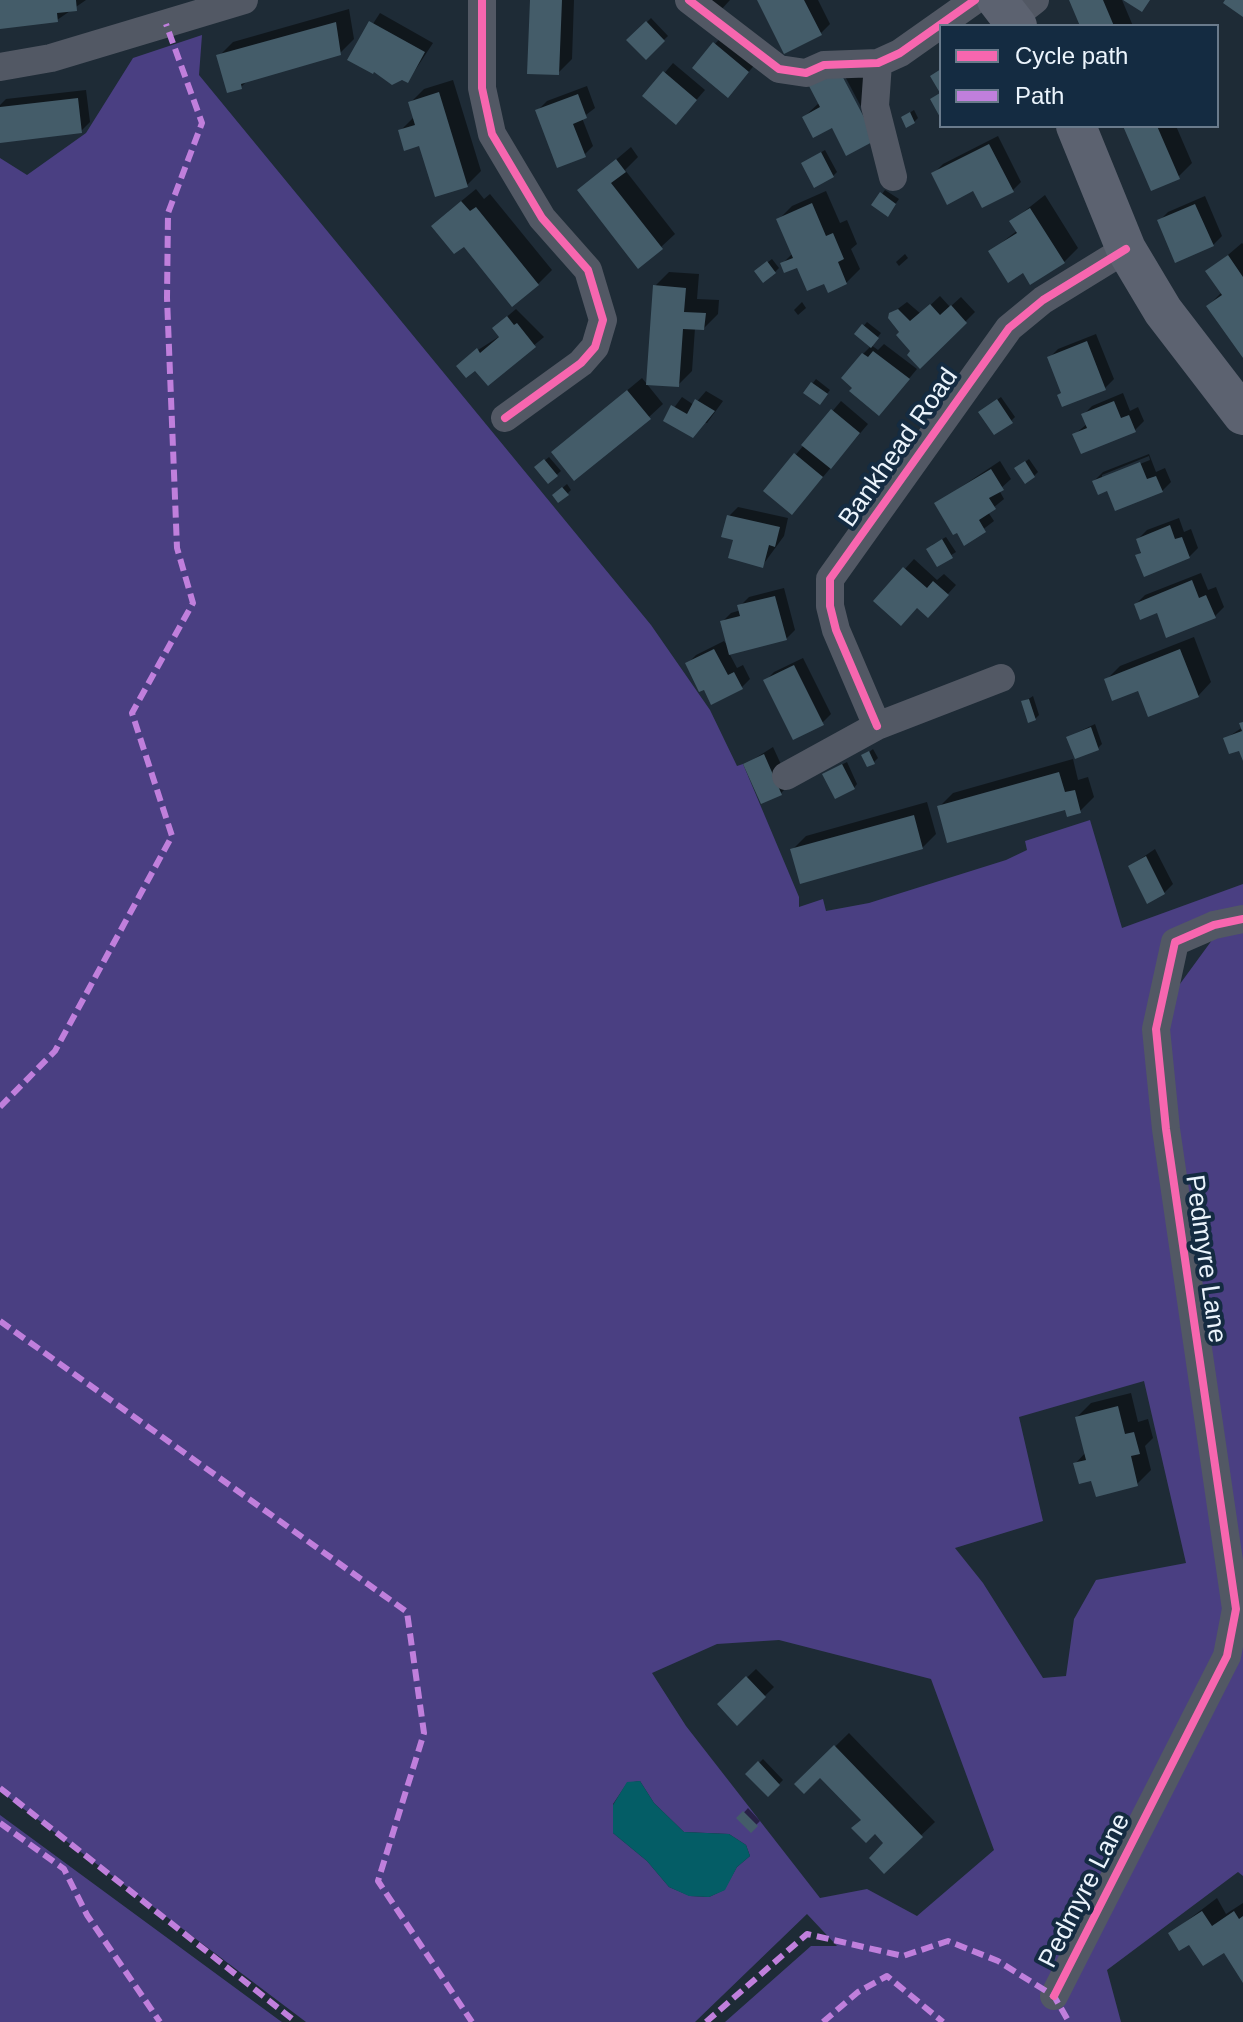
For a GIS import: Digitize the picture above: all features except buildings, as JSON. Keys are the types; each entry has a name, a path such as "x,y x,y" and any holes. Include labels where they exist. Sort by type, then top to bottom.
{"main road":[{"path":"1077,128 1126,249 1163,311 1243,415"}],"street":[{"path":"0,67 51,58 244,0"},
{"path":"482,0 482,88 492,134 542,218 588,270 603,320 595,347 522,415"},
{"path":"689,0 779,69 806,73 824,65 878,63 900,53 939,25"},
{"path":"941,24 975,0"},
{"path":"878,63 875,106 893,177"},
{"name":"Bankhead Road","path":"877,726 836,630 830,606 830,579 1009,328 1043,300 1126,249"},
{"path":"786,776 877,726 1001,678"},
{"name":"Pedmyre Lane","path":"1054,1996 1227,1656 1236,1609 1166,1129 1156,1029 1175,942 1214,925 1243,919"}],"shaded area":[{"path":"202,35 199,75 651,625 710,710 737,766 743,764 799,897 799,907 823,899 826,911 869,903 1006,860 1027,850 1025,841 1090,820 1122,928 1243,884 1243,907 1178,928 1163,947 1149,1033 1153,1092 1200,1434 1217,1455 1178,1150 1167,1013 1177,988 1215,936 1243,929 1243,1876 1238,1872 1107,1970 1121,2022 725,2022 811,1946 837,1946 807,1914 695,2022 306,2022 0,1791 0,158 27,175 86,133 133,58","holes":["1144,1381 1186,1563 1096,1580 1074,1619 1066,1676 1043,1678 983,1583 955,1548 1043,1521 1019,1417","779,1640 931,1679 994,1850 917,1916 867,1889 820,1898 686,1726 652,1673 717,1644","640,1781 654,1803 684,1832 729,1834 746,1845 750,1856 737,1867 724,1890 709,1897 690,1896 669,1887 647,1861 613,1833 613,1804 627,1783"]},
{"path":"0,1815 279,2020 282,2022 0,2022"}],"water":[{"path":"640,1781 654,1803 684,1832 729,1834 746,1845 750,1856 737,1867 725,1890 709,1897 689,1896 669,1887 647,1861 613,1833 613,1805 627,1782"}],"marked path":[{"path":"0,1107 55,1051 172,836 132,713 193,603 177,548 167,298 168,213 202,123 166,24"},
{"path":"0,1321 407,1612 424,1733 378,1881 472,2022"},
{"path":"0,1788 296,2022"},
{"path":"0,1823 64,1869 87,1915 160,2022"},
{"path":"706,2022 807,1934 903,1956 948,1941 998,1961 1054,1996 1069,2022"},
{"path":"823,2022 858,1992 887,1976 943,2022"}],"cycle path":[{"path":"482,0 482,88 492,134 542,218 588,270 603,320 595,347 581,363 505,418"},
{"path":"689,0 779,69 806,73 824,65 878,63 900,53 939,25"},
{"path":"941,24 975,0"},
{"path":"877,726 836,630 830,606 830,579 1009,328 1043,300 1126,249"},
{"path":"1054,1996 1227,1656 1236,1609 1166,1129 1156,1029 1175,942 1214,925 1243,919"}]}
